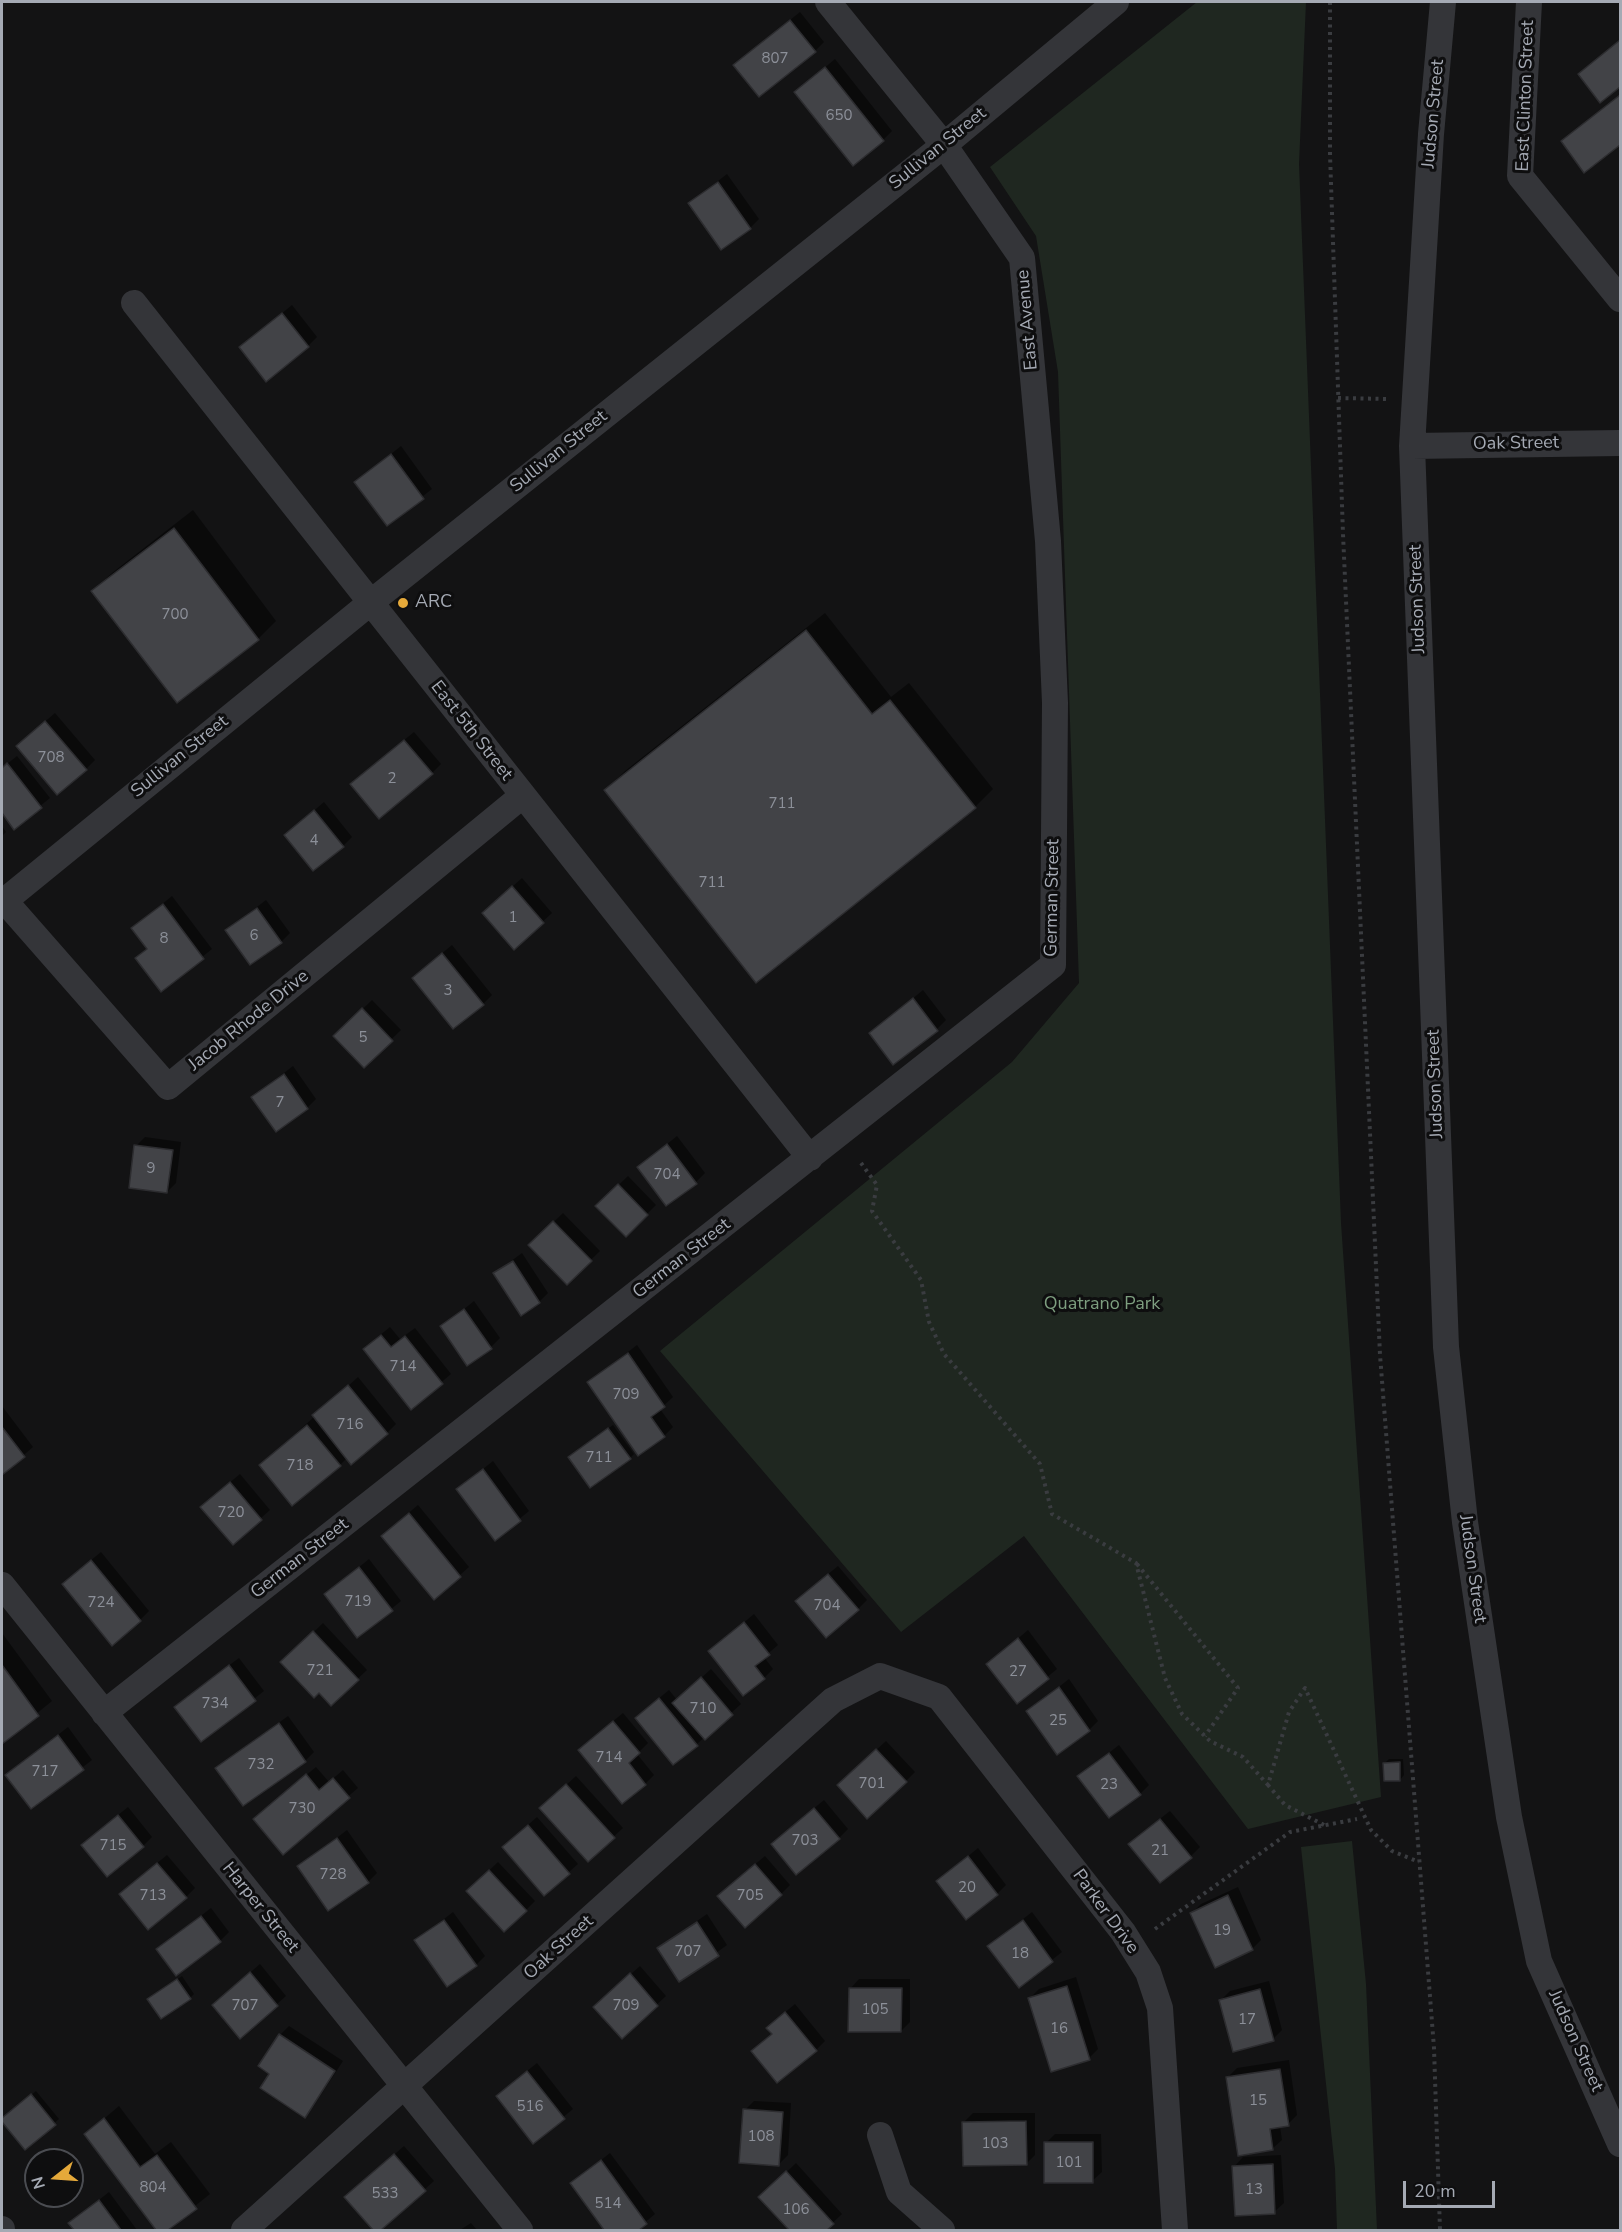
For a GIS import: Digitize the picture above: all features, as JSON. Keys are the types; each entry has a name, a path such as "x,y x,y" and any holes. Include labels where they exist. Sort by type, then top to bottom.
{"street":[{"name":"East Avenue","path":"828,2 944,145 1022,258 1048,541 1055,703"},
{"name":"Sullivan Street","path":"3,902 370,603 944,145 1116,2"},
{"name":"Judson Street","path":"1443,2 1431,134 1412,446 1446,1347 1465,1522 1509,1817 1539,1961 1620,2144"},
{"name":"East Clinton Street","path":"1529,2 1520,176 1620,299"},
{"name":"East 5th Street","path":"134,303 810,1158"},
{"name":"Oak Street","path":"1412,446 1620,443"},
{"name":"German Street","path":"104,1713 1053,965 1055,703"},
{"name":"Jacob Rhode Drive","path":"3,902 168,1087 522,796"},
{"name":"Harper Street","path":"2,1585 404,2089 520,2230"},
{"name":"Oak Street","path":"244,2230 404,2089 833,1700 880,1676"},
{"name":"Parker Drive","path":"880,1676 939,1697 1132,1945 1148,1972 1160,2008 1174,2230"},
{"path":"880,2135 899,2192 942,2230"}],"path":[{"path":"1330,2 1330,154 1338,398 1380,1354 1434,2048 1440,2230"},
{"path":"1338,398 1415,399"},
{"path":"861,1163 877,1185 872,1211 921,1280 929,1322 944,1354 1040,1464 1052,1514 1136,1563 1238,1688 1205,1736"},
{"path":"1136,1563 1165,1678 1182,1714 1205,1736 1243,1757 1285,1804 1323,1825"},
{"path":"1268,1785 1289,1713 1305,1688 1371,1830 1392,1851 1419,1862"},
{"path":"1132,1945 1290,1832 1357,1819"}],"green space":[{"name":"Quatrano Park","path":"1197,2 1306,2 1299,164 1341,1223 1381,1797 1248,1829 1024,1536 901,1632 660,1351 1012,1062 1079,983 1058,372 1036,236 990,167"},
{"path":"1352,1841 1366,1984 1377,2230 1337,2230 1335,2169 1301,1847"}],"building":[{"path":"790,20 816,52 759,97 733,65"},
{"path":"1620,40 1620,87 1600,103 1578,74"},
{"path":"825,67 884,141 853,166 794,92"},
{"path":"1620,95 1620,145 1584,173 1561,141"},
{"path":"718,182 751,229 721,250 688,203"},
{"path":"282,313 309,347 266,382 239,347"},
{"path":"391,454 424,499 387,526 354,482"},
{"path":"174,528 259,640 177,703 91,591"},
{"path":"806,630 872,714 890,700 976,808 756,983 604,790"},
{"path":"45,721 87,770 57,795 16,746"},
{"path":"404,740 433,774 379,819 350,784"},
{"path":"7,763 42,808 14,830 2,813 2,768"},
{"path":"314,810 344,847 313,871 284,835"},
{"path":"512,886 544,923 514,950 482,913"},
{"path":"163,904 204,959 161,992 135,958 147,949 131,928"},
{"path":"257,908 282,943 250,965 225,930"},
{"path":"442,953 484,1005 453,1029 412,978"},
{"path":"913,998 938,1031 893,1065 869,1033"},
{"path":"362,1008 393,1041 364,1068 333,1036"},
{"path":"284,1074 308,1109 276,1132 251,1097"},
{"path":"667,1144 697,1184 666,1206 637,1167"},
{"path":"134,1145 173,1150 167,1193 129,1188"},
{"path":"618,1184 648,1215 626,1237 595,1206"},
{"path":"553,1221 592,1261 567,1285 528,1245"},
{"path":"513,1261 540,1303 521,1316 493,1273"},
{"path":"464,1309 492,1349 467,1366 440,1326"},
{"path":"381,1335 391,1347 405,1336 443,1384 411,1410 363,1349"},
{"path":"628,1353 665,1407 651,1417 665,1437 638,1456 587,1382"},
{"path":"348,1385 388,1434 351,1465 312,1415"},
{"path":"307,1425 341,1466 292,1506 259,1465"},
{"path":"2,1427 25,1457 2,1475"},
{"path":"608,1428 631,1459 590,1488 568,1457"},
{"path":"483,1469 521,1521 495,1541 456,1489"},
{"path":"230,1482 262,1520 233,1545 200,1507"},
{"path":"409,1513 461,1577 434,1600 381,1536"},
{"path":"91,1560 141,1621 112,1646 62,1584"},
{"path":"359,1567 393,1611 357,1638 324,1594"},
{"path":"828,1574 859,1610 826,1638 795,1601"},
{"path":"744,1622 770,1655 755,1666 765,1679 743,1696 708,1651"},
{"path":"313,1631 359,1680 331,1706 319,1693 314,1698 280,1662"},
{"path":"1018,1638 1049,1679 1017,1704 986,1664"},
{"path":"2,1665 39,1716 2,1744"},
{"path":"229,1665 256,1701 201,1742 174,1707"},
{"path":"701,1677 733,1715 705,1740 672,1703"},
{"path":"1059,1687 1090,1731 1057,1755 1026,1711"},
{"path":"659,1698 698,1746 673,1765 635,1718"},
{"path":"613,1721 640,1753 629,1763 646,1785 622,1804 578,1750"},
{"path":"279,1723 306,1762 243,1806 215,1768"},
{"path":"58,1735 84,1770 31,1809 5,1775"},
{"path":"876,1749 907,1782 867,1819 837,1785"},
{"path":"1109,1753 1141,1795 1109,1818 1077,1776"},
{"path":"1400,1762 1400,1781 1384,1781 1383,1763"},
{"path":"306,1774 319,1790 333,1778 350,1798 283,1855 253,1819"},
{"path":"566,1784 615,1838 588,1862 539,1808"},
{"path":"814,1808 840,1839 796,1875 771,1844"},
{"path":"118,1815 144,1847 107,1877 81,1845"},
{"path":"1160,1819 1192,1858 1160,1883 1128,1844"},
{"path":"528,1825 570,1874 544,1896 502,1847"},
{"path":"337,1838 369,1883 328,1911 297,1866"},
{"path":"968,1856 998,1895 966,1920 936,1881"},
{"path":"157,1863 187,1898 148,1930 119,1894"},
{"path":"755,1864 782,1895 745,1928 717,1896"},
{"path":"489,1870 527,1911 504,1932 466,1891"},
{"path":"1228,1895 1253,1950 1215,1968 1190,1913"},
{"path":"201,1916 221,1942 176,1976 156,1949"},
{"path":"444,1920 477,1966 447,1987 414,1940"},
{"path":"1023,1920 1053,1962 1019,1988 987,1946"},
{"path":"697,1922 719,1956 679,1982 657,1948"},
{"path":"250,1972 278,2006 240,2039 212,2005"},
{"path":"630,1973 658,2006 622,2039 593,2007"},
{"path":"177,1979 191,1999 161,2019 147,1999"},
{"path":"1067,1986 1090,2060 1051,2072 1028,1998"},
{"path":"849,1988 902,1988 901,2032 848,2032"},
{"path":"1260,1989 1274,2041 1233,2052 1219,2000"},
{"path":"785,2012 817,2051 777,2083 751,2051 772,2034 766,2028"},
{"path":"279,2034 335,2071 305,2118 260,2088 269,2074 258,2066"},
{"path":"1280,2069 1289,2126 1270,2129 1273,2150 1238,2156 1226,2077"},
{"path":"527,2071 565,2119 533,2144 496,2096"},
{"path":"31,2094 56,2125 24,2149 2,2122 2,2118"},
{"path":"743,2109 783,2112 779,2166 739,2163"},
{"path":"104,2118 140,2167 157,2155 197,2209 168,2230 156,2230 84,2134"},
{"path":"1026,2121 1027,2165 963,2166 962,2122"},
{"path":"1044,2142 1093,2142 1093,2183 1044,2183"},
{"path":"394,2154 426,2191 381,2230 373,2230 344,2197"},
{"path":"601,2160 647,2224 639,2230 604,2230 570,2183"},
{"path":"1273,2164 1275,2214 1235,2216 1232,2166"},
{"path":"786,2171 834,2224 827,2230 789,2230 758,2197"},
{"path":"99,2200 121,2230 74,2230 68,2223"}],"place":[{"name":"ARC","path":"403,603"}]}
